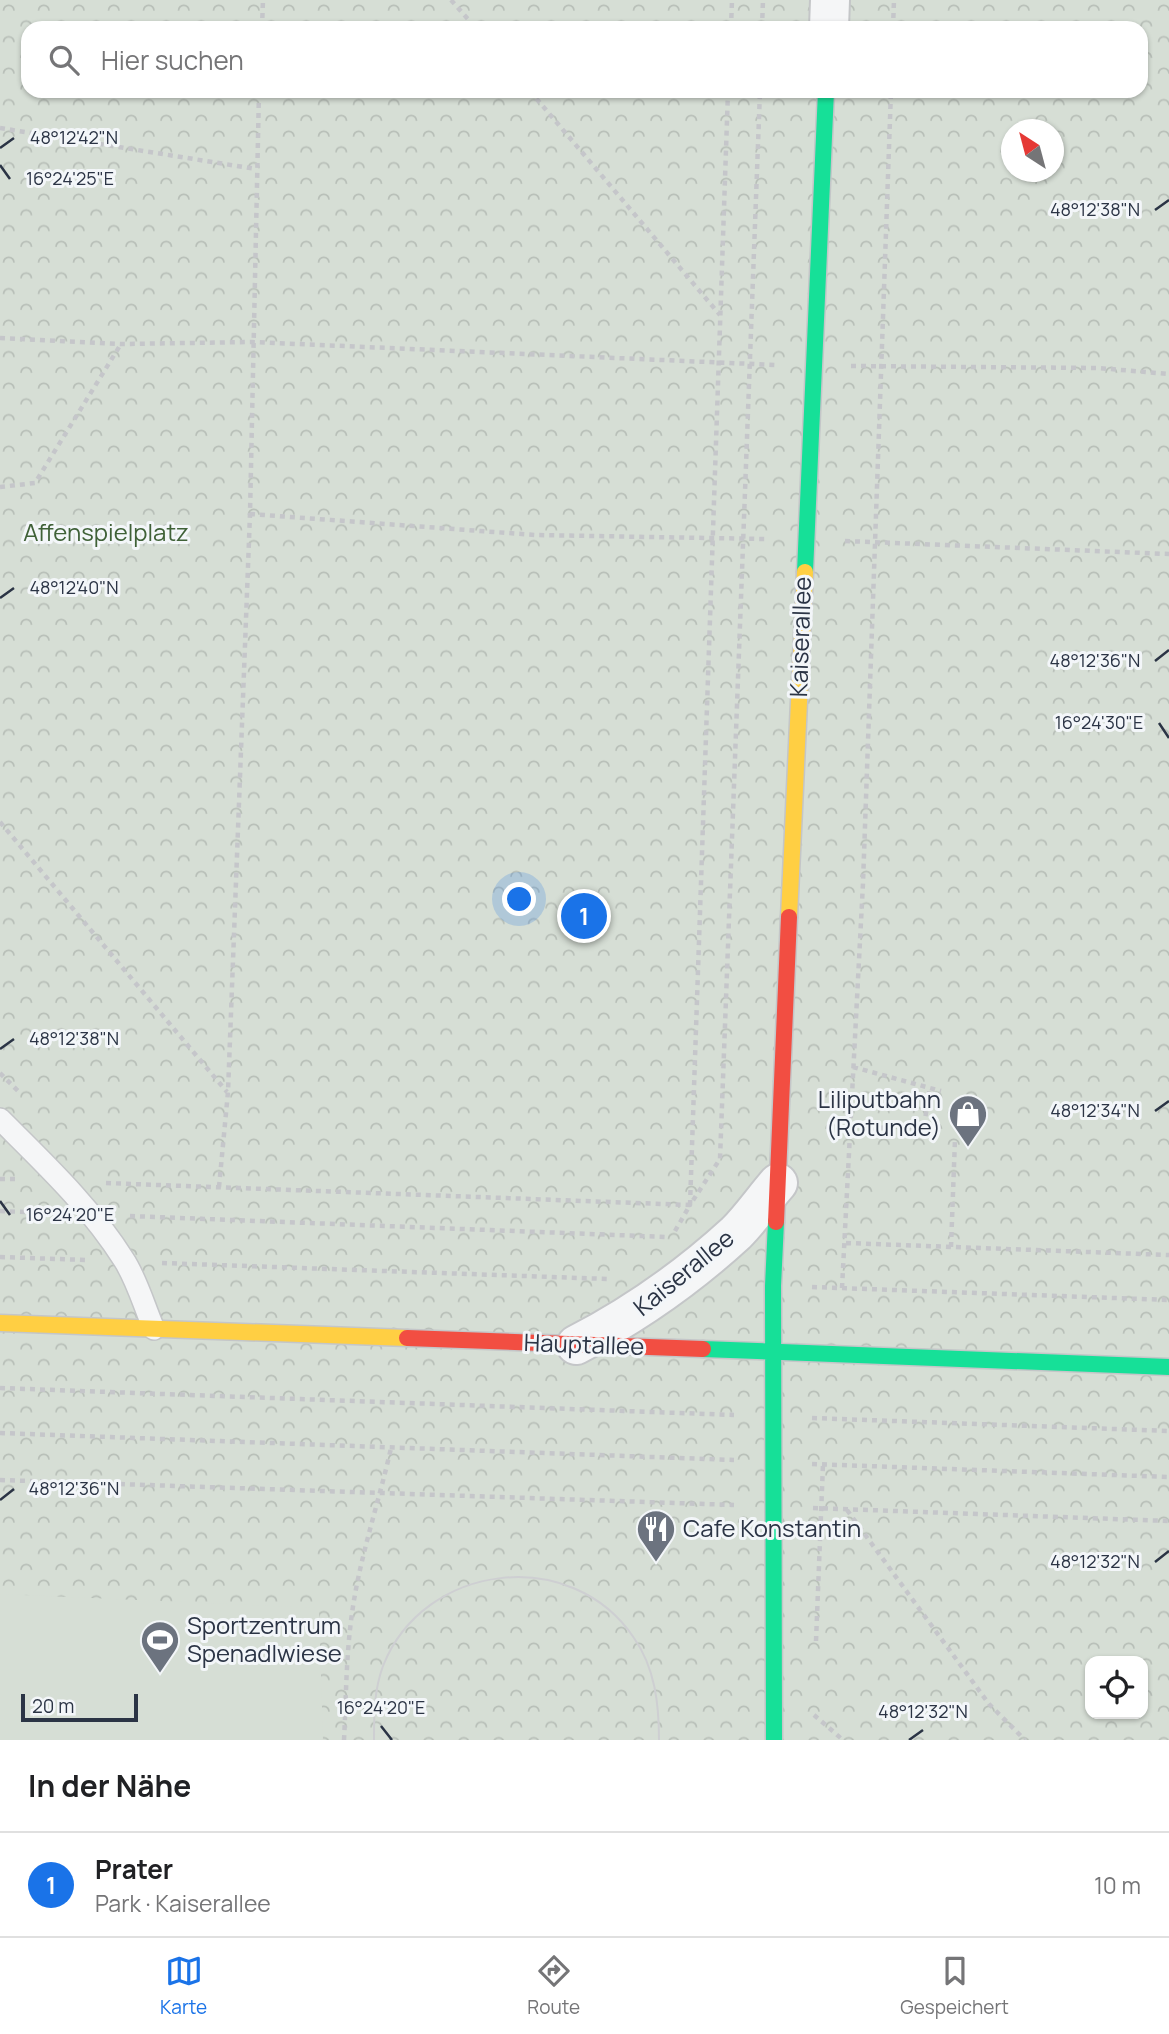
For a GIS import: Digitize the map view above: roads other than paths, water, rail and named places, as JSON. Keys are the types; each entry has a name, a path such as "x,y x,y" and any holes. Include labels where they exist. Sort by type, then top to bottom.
{"street":[{"path":"829,21 830,0"},
{"name":"Kaiserallee","path":"774,1740 774,1286 804,540 827,98"},
{"name":"Kaiserallee","path":"576,1345 626,1318 737,1232 778,1183"},
{"name":"Hauptallee","path":"0,1323 1169,1367"}],"lane":[{"path":"0,1119 62,1181 125,1262 154,1329"}],"tram line":[{"path":"374,1740 375,1703 380,1675 403,1631 431,1605 464,1587 501,1578 538,1579 574,1589 607,1608 634,1638 647,1662 657,1700 659,1740"}],"place":[{"name":"Prater","path":"584,916"},
{"name":"Liliputbahn (Rotunde)","path":"968,1148"},
{"name":"Cafe Konstantin","path":"656,1563"},
{"name":"Sportzentrum Spenadlwiese","path":"160,1674"}],"park label":[{"name":"Affenspielplatz","path":"106,533"}]}
